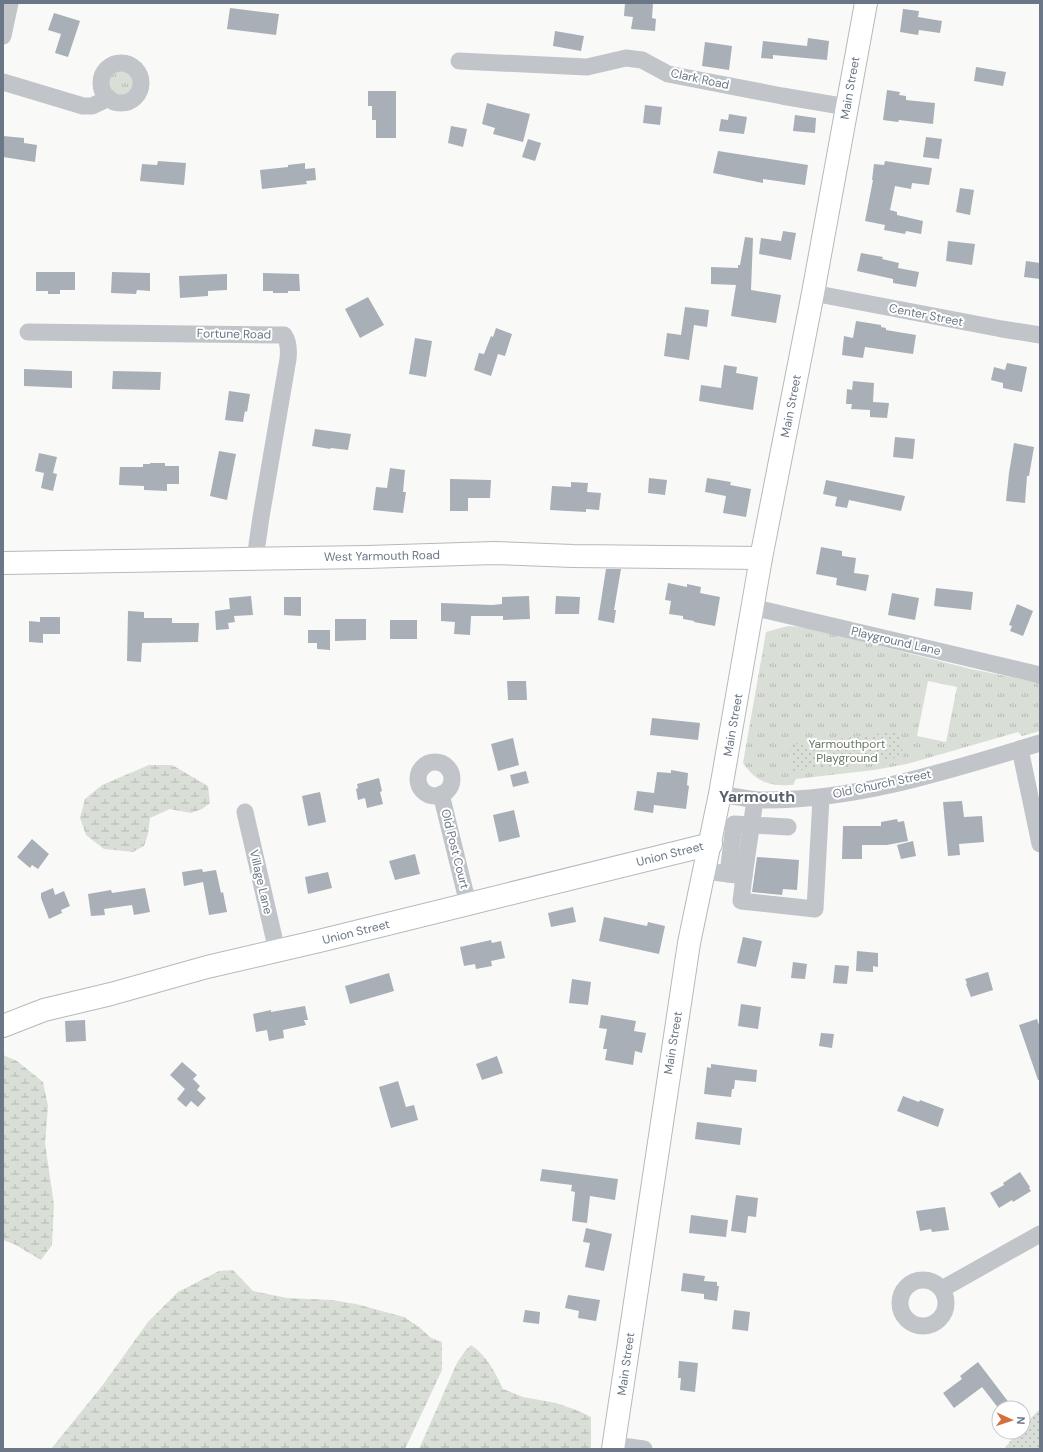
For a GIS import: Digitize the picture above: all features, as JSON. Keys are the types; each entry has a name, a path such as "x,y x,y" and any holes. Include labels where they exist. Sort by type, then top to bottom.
{"main road":[{"name":"Main Street","path":"614,1447 689,943 711,844 751,624 752,607 761,558 813,293 866,3"},
{"name":"West Yarmouth Road","path":"3,563 367,557 494,553 572,556 761,558"},
{"name":"Union Street","path":"3,1026 44,1010 111,994 207,967 711,844"}],"street":[{"path":"3,36 10,3"},
{"name":"Clark Road","path":"459,61 587,67 626,58 642,60 668,74 847,107"},
{"path":"3,82 83,106 92,106 109,98"},
{"name":"Center Street","path":"813,293 1002,330 1040,335"},
{"name":"Fortune Road","path":"28,332 284,335 287,339 288,359 255,559"},
{"name":"Playground Lane","path":"752,607 1040,675"},
{"name":"Old Church Street","path":"720,794 755,800 821,798 888,785 933,774 1040,743"},
{"path":"1020,749 1040,844"},
{"name":"Old Post Court","path":"441,794 468,904"},
{"path":"788,827 734,824 736,875 741,901 815,909 821,798"},
{"path":"752,825 755,800"},
{"name":"Village Lane","path":"245,812 277,951"},
{"path":"705,871 736,875"},
{"path":"942,1289 1040,1234"},
{"path":"614,1447 644,1449"}],"green space":[{"path":"121,70 130,74 134,83 130,92 121,96 112,92 108,83 112,74"},
{"path":"788,626 809,628 971,669 1040,683 1040,731 1022,736 1018,732 907,764 874,770 796,779 793,785 777,785 765,782 753,775 743,763 766,632","holes":["928,681 957,687 946,742 917,736"]},
{"name":"Yarmouthport Playground","path":"900,731 903,757 793,771 790,745"},
{"path":"149,765 172,765 208,786 210,803 202,809 191,813 170,809 150,818 148,834 144,846 133,852 104,849 86,835 80,818 85,799 102,785"},
{"path":"3,1055 17,1061 43,1082 48,1106 45,1143 54,1205 52,1245 41,1260 14,1244 3,1240"},
{"path":"233,1270 253,1291 287,1298 331,1300 356,1304 404,1317 419,1327 431,1338 442,1342 442,1370 405,1449 51,1449 102,1386 148,1322 178,1292 219,1271"},
{"path":"471,1345 486,1359 503,1389 523,1397 556,1403 591,1417 591,1449 419,1449 457,1363"},
{"path":"1040,1409 1040,1449 1004,1449 1011,1440 1031,1440 1031,1418"}],"building":[{"path":"625,3 653,3 652,18 656,19 655,31 631,29 633,17 624,16"},
{"path":"230,8 279,14 276,35 227,29"},
{"path":"903,9 919,11 918,17 942,21 940,33 919,30 918,35 900,32"},
{"path":"54,13 80,21 68,57 55,53 61,34 48,30"},
{"path":"555,31 584,36 581,51 553,46"},
{"path":"808,38 829,41 827,60 773,55 773,59 761,58 763,41 807,46"},
{"path":"705,42 732,46 729,70 702,66"},
{"path":"976,67 1006,72 1003,86 974,81"},
{"path":"887,90 900,92 899,95 906,96 906,100 935,103 933,124 899,120 898,122 883,120"},
{"path":"368,91 396,91 396,138 376,138 376,120 372,120 372,106 368,106"},
{"path":"487,103 530,114 523,142 493,134 495,128 482,124"},
{"path":"645,105 662,107 660,125 643,123"},
{"path":"729,114 747,117 744,134 719,131 721,119 728,120"},
{"path":"795,115 816,118 815,133 793,131"},
{"path":"451,126 467,129 463,147 448,143"},
{"path":"3,136 24,138 24,143 37,145 35,162 3,157"},
{"path":"926,137 942,139 939,159 923,157"},
{"path":"528,139 541,143 535,161 522,157"},
{"path":"718,151 808,165 805,185 763,179 763,183 713,173"},
{"path":"158,161 186,163 184,185 140,181 142,164 157,165"},
{"path":"885,161 932,168 929,185 912,183 911,189 895,186 890,210 897,212 897,215 923,221 921,234 906,231 905,234 884,230 885,225 865,221 873,180 874,164 884,165"},
{"path":"305,163 305,169 315,168 316,180 306,181 307,184 262,189 260,170 288,167 288,165"},
{"path":"960,188 974,190 970,215 956,212"},
{"path":"783,231 796,233 791,260 759,254 761,238 781,241"},
{"path":"745,237 753,238 751,290 781,295 776,323 731,316 736,285 711,284 711,267 738,268 738,265 740,265"},
{"path":"948,241 975,244 972,265 946,261"},
{"path":"861,253 883,257 882,259 899,263 898,268 919,272 916,287 893,283 893,279 857,271"},
{"path":"1026,261 1040,263 1040,279 1024,277"},
{"path":"36,272 75,272 75,290 60,290 60,294 48,294 48,291 36,291"},
{"path":"112,272 150,273 150,291 137,290 136,294 111,293"},
{"path":"263,273 299,274 300,291 273,293 273,291 263,291"},
{"path":"227,274 227,290 208,291 208,296 180,298 179,276"},
{"path":"368,297 384,325 360,338 345,309"},
{"path":"685,307 709,310 707,327 694,325 689,360 664,356 667,333 681,335"},
{"path":"856,321 881,325 881,327 886,328 886,330 916,335 913,354 865,347 863,358 842,355 844,336 853,338"},
{"path":"496,328 512,334 505,356 498,354 491,376 474,370 479,353 484,354"},
{"path":"415,338 432,341 426,377 409,374"},
{"path":"1007,363 1027,367 1022,392 1003,388 1003,383 991,380 994,367 1005,370"},
{"path":"724,365 737,367 736,373 758,377 753,410 699,401 701,385 721,388"},
{"path":"24,369 72,371 72,388 24,386"},
{"path":"113,371 161,372 160,390 112,389"},
{"path":"853,381 874,383 873,402 889,403 887,418 870,417 870,410 851,409 852,404 846,404 847,389 852,390"},
{"path":"229,391 250,394 247,412 245,411 243,422 225,420"},
{"path":"315,429 351,434 348,450 312,446"},
{"path":"895,437 915,439 913,459 893,457"},
{"path":"1014,443 1034,447 1029,476 1027,476 1025,503 1006,501"},
{"path":"219,451 236,454 227,500 210,496"},
{"path":"39,453 57,457 53,473 57,474 53,491 41,488 44,473 35,471"},
{"path":"165,463 165,466 179,466 179,484 167,484 167,491 144,490 144,486 119,485 120,467 143,467 143,464"},
{"path":"390,468 405,470 403,492 406,492 403,513 373,510 376,487 387,488"},
{"path":"649,478 667,480 665,495 648,493"},
{"path":"707,478 731,482 730,485 751,489 746,517 723,513 726,496 705,492"},
{"path":"450,479 491,480 490,498 468,498 468,511 450,511"},
{"path":"826,480 905,496 901,511 849,500 847,508 835,506 837,497 823,494"},
{"path":"571,482 588,483 587,492 601,493 599,510 586,509 586,512 550,510 552,486 571,487"},
{"path":"821,547 842,551 842,556 856,558 854,573 869,575 866,591 836,585 837,578 816,574"},
{"path":"606,569 621,569 614,610 616,610 614,623 598,620"},
{"path":"668,583 687,587 687,584 701,587 700,593 720,597 715,626 683,619 683,616 669,614 671,601 665,600"},
{"path":"936,588 973,592 971,610 934,606"},
{"path":"892,593 919,598 915,620 888,615"},
{"path":"251,596 253,615 234,616 235,622 228,623 229,629 216,630 215,611 230,609 229,598"},
{"path":"529,596 530,619 503,620 503,616 471,616 470,635 454,634 455,622 441,621 441,603 492,605 502,604 502,597"},
{"path":"556,596 580,597 579,614 555,614"},
{"path":"284,597 301,597 301,616 284,615"},
{"path":"1017,604 1033,611 1023,636 1010,631 1012,626 1009,625"},
{"path":"128,611 144,612 144,618 172,618 172,623 199,623 198,642 142,643 141,662 127,661"},
{"path":"40,617 60,617 60,634 43,634 43,643 29,642 29,621 40,622"},
{"path":"335,619 366,619 366,640 335,641"},
{"path":"390,620 417,620 417,639 390,639"},
{"path":"308,630 330,630 330,650 317,649 317,643 308,643"},
{"path":"507,681 526,681 527,700 508,700"},
{"path":"652,718 700,723 698,740 650,735"},
{"path":"513,738 519,765 498,771 491,744"},
{"path":"671,770 688,773 687,785 689,786 686,809 654,805 653,813 634,810 637,791 654,793 657,772 671,773"},
{"path":"526,771 529,783 513,787 510,775"},
{"path":"379,778 383,804 367,808 365,798 358,800 356,789 358,788 357,784"},
{"path":"320,792 326,822 308,826 302,796"},
{"path":"962,801 964,817 982,816 984,842 959,844 960,855 948,856 943,802"},
{"path":"514,810 520,837 499,842 493,815"},
{"path":"897,819 898,822 904,821 908,841 887,845 862,845 862,859 842,859 843,826 881,826 881,822"},
{"path":"32,839 49,854 38,869 32,865 30,868 17,857"},
{"path":"913,841 916,856 901,859 897,845"},
{"path":"415,854 420,874 395,880 389,861"},
{"path":"757,857 799,860 797,890 783,889 782,895 752,892"},
{"path":"202,869 203,872 216,870 227,912 209,915 203,882 184,886 182,872"},
{"path":"328,872 332,888 308,894 305,877"},
{"path":"53,888 55,895 64,891 70,906 61,910 62,913 49,919 41,898 41,893"},
{"path":"145,888 150,912 134,915 132,905 104,909 105,915 91,916 88,894 111,890 112,893"},
{"path":"573,907 576,922 551,927 548,913"},
{"path":"604,917 647,926 648,922 665,926 659,954 599,941"},
{"path":"743,937 762,941 756,967 737,963"},
{"path":"491,940 492,943 501,941 505,958 491,961 492,966 476,969 475,964 464,966 460,947"},
{"path":"857,951 878,953 878,967 873,966 873,972 856,971"},
{"path":"793,962 807,964 805,979 791,978"},
{"path":"835,965 849,966 847,984 833,983"},
{"path":"988,972 993,990 971,997 965,979"},
{"path":"389,973 394,991 350,1004 345,986"},
{"path":"572,979 591,982 588,1005 569,1003"},
{"path":"741,1004 761,1007 758,1029 738,1026"},
{"path":"305,1006 308,1020 304,1020 306,1025 283,1030 284,1038 269,1041 267,1030 256,1032 253,1014 271,1010 271,1012"},
{"path":"601,1015 636,1021 634,1031 646,1033 642,1053 635,1051 633,1065 605,1060 607,1049 603,1049 607,1029 599,1028"},
{"path":"1037,1019 1040,1028 1040,1080 1038,1080 1019,1025"},
{"path":"85,1020 86,1041 66,1042 65,1021"},
{"path":"821,1033 834,1034 832,1048 819,1046"},
{"path":"497,1056 503,1073 482,1080 476,1064"},
{"path":"182,1062 197,1075 193,1079 200,1086 197,1090 206,1098 198,1107 191,1101 186,1107 177,1099 185,1089 170,1075"},
{"path":"711,1064 757,1070 756,1082 735,1080 731,1097 704,1094 707,1067 711,1068"},
{"path":"398,1081 406,1107 414,1105 418,1120 391,1128 379,1087"},
{"path":"903,1096 919,1102 920,1100 944,1109 938,1127 897,1111"},
{"path":"697,1122 742,1128 740,1145 695,1139"},
{"path":"542,1169 618,1179 615,1200 590,1196 587,1223 572,1221 575,1192 571,1191 572,1185 540,1181"},
{"path":"1020,1172 1031,1191 1013,1202 1012,1200 999,1208 990,1193 1004,1185 1003,1183"},
{"path":"736,1195 758,1198 756,1217 748,1216 746,1233 731,1231"},
{"path":"945,1207 949,1230 932,1232 931,1229 920,1231 916,1211"},
{"path":"691,1215 728,1220 726,1237 689,1233"},
{"path":"586,1228 612,1234 604,1271 585,1267 590,1243 583,1242"},
{"path":"683,1273 705,1276 704,1281 717,1282 717,1286 719,1286 717,1301 704,1299 704,1294 681,1291"},
{"path":"568,1295 600,1300 596,1321 578,1318 579,1311 565,1308"},
{"path":"525,1310 540,1312 539,1324 523,1322"},
{"path":"734,1310 750,1312 748,1331 732,1329"},
{"path":"679,1361 698,1363 695,1392 680,1390 681,1378 678,1378"},
{"path":"978,1362 1007,1400 992,1400 982,1387 954,1408 943,1393 962,1379 960,1376"}],"district":[{"name":"Yarmouth","path":"757,796"}]}
